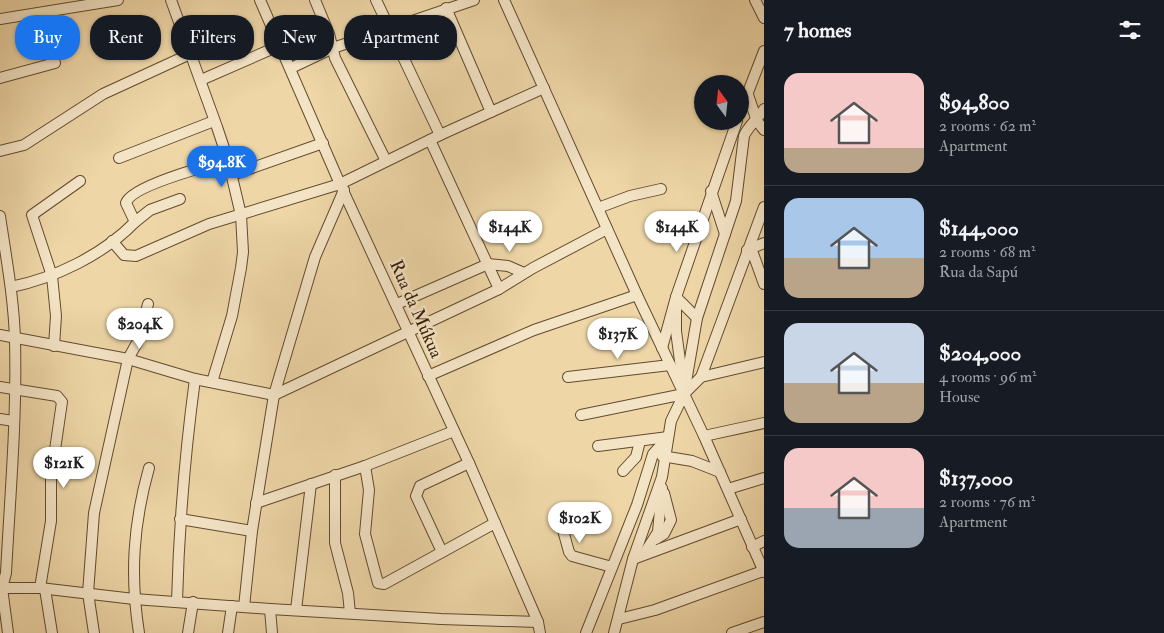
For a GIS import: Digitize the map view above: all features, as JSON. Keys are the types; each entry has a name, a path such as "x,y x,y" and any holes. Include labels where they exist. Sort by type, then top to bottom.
{"street":[{"path":"0,19 118,0"},
{"path":"171,0 176,15"},
{"name":"Rua da Múkua","path":"260,0 267,15"},
{"path":"315,0 321,15"},
{"path":"376,0 382,15"},
{"path":"426,15 474,0"},
{"path":"504,0 637,295 704,436 764,572 655,610 619,619"},
{"path":"755,0 764,18"},
{"path":"446,8 491,112"},
{"path":"749,87 764,51"},
{"path":"201,80 264,52"},
{"path":"334,53 386,161"},
{"path":"0,151 24,145 103,94 177,60"},
{"path":"193,60 201,80 232,175 240,215 243,252 232,316 212,382"},
{"name":"Rua da Múkua","path":"288,60 342,187 496,523 538,622 540,633"},
{"path":"291,68 308,60"},
{"path":"404,60 440,135"},
{"path":"0,78 55,64"},
{"path":"112,241 124,255 136,256 209,224 342,187 386,161 544,88"},
{"path":"749,98 757,120 764,130"},
{"path":"744,136 747,129 757,120 764,109"},
{"path":"119,158 214,121"},
{"path":"662,348 676,297 711,190 734,130"},
{"path":"614,633 662,477 671,421 684,394 697,318 736,202 744,130"},
{"path":"430,140 499,290"},
{"path":"232,175 323,143"},
{"path":"135,222 126,203 132,194 188,171 228,160"},
{"path":"54,346 56,316 52,276 33,214 80,181"},
{"path":"244,607 252,531 274,395 315,257 342,187"},
{"path":"598,208 630,196 661,189"},
{"path":"711,190 725,234"},
{"path":"10,287 52,276 112,241 150,210 180,199"},
{"path":"581,415 684,394 701,378 764,207"},
{"path":"0,216 15,338 14,421 6,573 1,588 8,633"},
{"path":"0,335 128,359 196,379 274,395 407,331 499,290 524,273 607,229"},
{"path":"749,249 764,243"},
{"path":"749,249 764,284"},
{"path":"397,304 488,264 508,266 524,273"},
{"path":"428,376 534,330 637,295"},
{"path":"676,297 697,318"},
{"path":"676,297 676,331 684,394"},
{"path":"94,633 88,593 97,498 128,359 138,340 148,304"},
{"path":"701,378 764,362"},
{"path":"568,377 670,365"},
{"path":"177,601 180,519 186,443 196,379"},
{"path":"0,387 57,396 62,402 51,477 51,521 42,588 52,633"},
{"path":"0,420 14,421"},
{"path":"704,436 764,424"},
{"path":"256,503 365,466 454,431"},
{"path":"598,446 668,437"},
{"path":"586,633 637,505 654,454 668,437"},
{"path":"623,471 636,457 640,441"},
{"path":"654,454 692,461 720,472"},
{"path":"442,552 416,496 416,491 420,486 469,463"},
{"path":"365,466 369,490 365,534 378,583 384,584 496,523"},
{"path":"139,633 134,599 136,522 149,468"},
{"path":"335,475 335,543 348,593 350,612"},
{"path":"0,477 11,478"},
{"path":"638,557 655,540 660,524 662,477"},
{"path":"728,489 764,478"},
{"path":"296,610 311,484"},
{"path":"558,512 569,552 572,556 612,567"},
{"path":"180,519 252,531"},
{"path":"638,557 741,519"},
{"path":"752,547 764,541"},
{"path":"1,588 42,588 134,599 270,609 350,612 441,619 538,622"},
{"path":"188,633 193,602"},
{"path":"228,633 232,606"},
{"path":"270,609 272,633"},
{"path":"732,633 764,622"}]}
